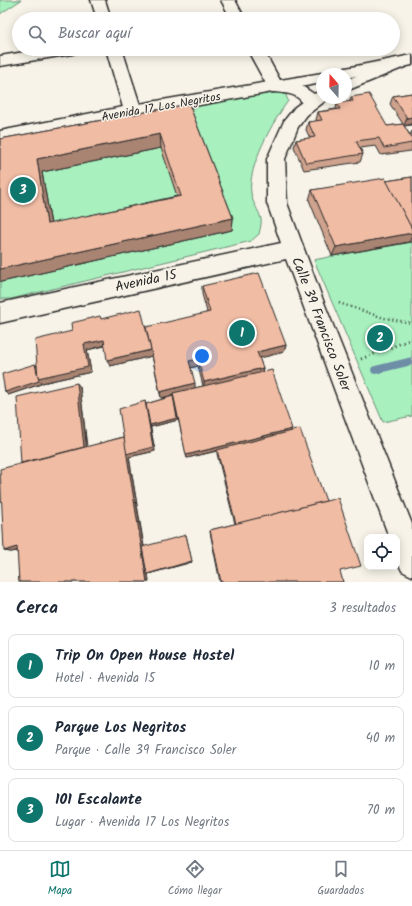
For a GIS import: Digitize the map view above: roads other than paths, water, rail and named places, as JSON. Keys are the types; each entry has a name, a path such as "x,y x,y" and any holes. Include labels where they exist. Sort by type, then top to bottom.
{"street":[{"path":"98,0 102,12"},
{"path":"228,0 234,12"},
{"path":"0,61 30,56"},
{"path":"116,56 133,111"},
{"path":"259,56 276,86 295,88 316,98"},
{"path":"352,72 409,61"},
{"path":"352,84 409,61"},
{"name":"Avenida 17 Los Negritos","path":"0,137 133,111 316,79"},
{"name":"Calle 39 Francisco Soler","path":"316,100 301,111 290,125 276,158 277,203 310,295 412,561"},
{"name":"Avenida 15","path":"0,313 293,249"}],"waterway":[{"path":"375,370 412,361"}],"place":[{"name":"101 Escalante","path":"23,190"},
{"name":"Trip On Open House Hostel","path":"242,333"},
{"name":"Parque Los Negritos","path":"380,338"}]}
